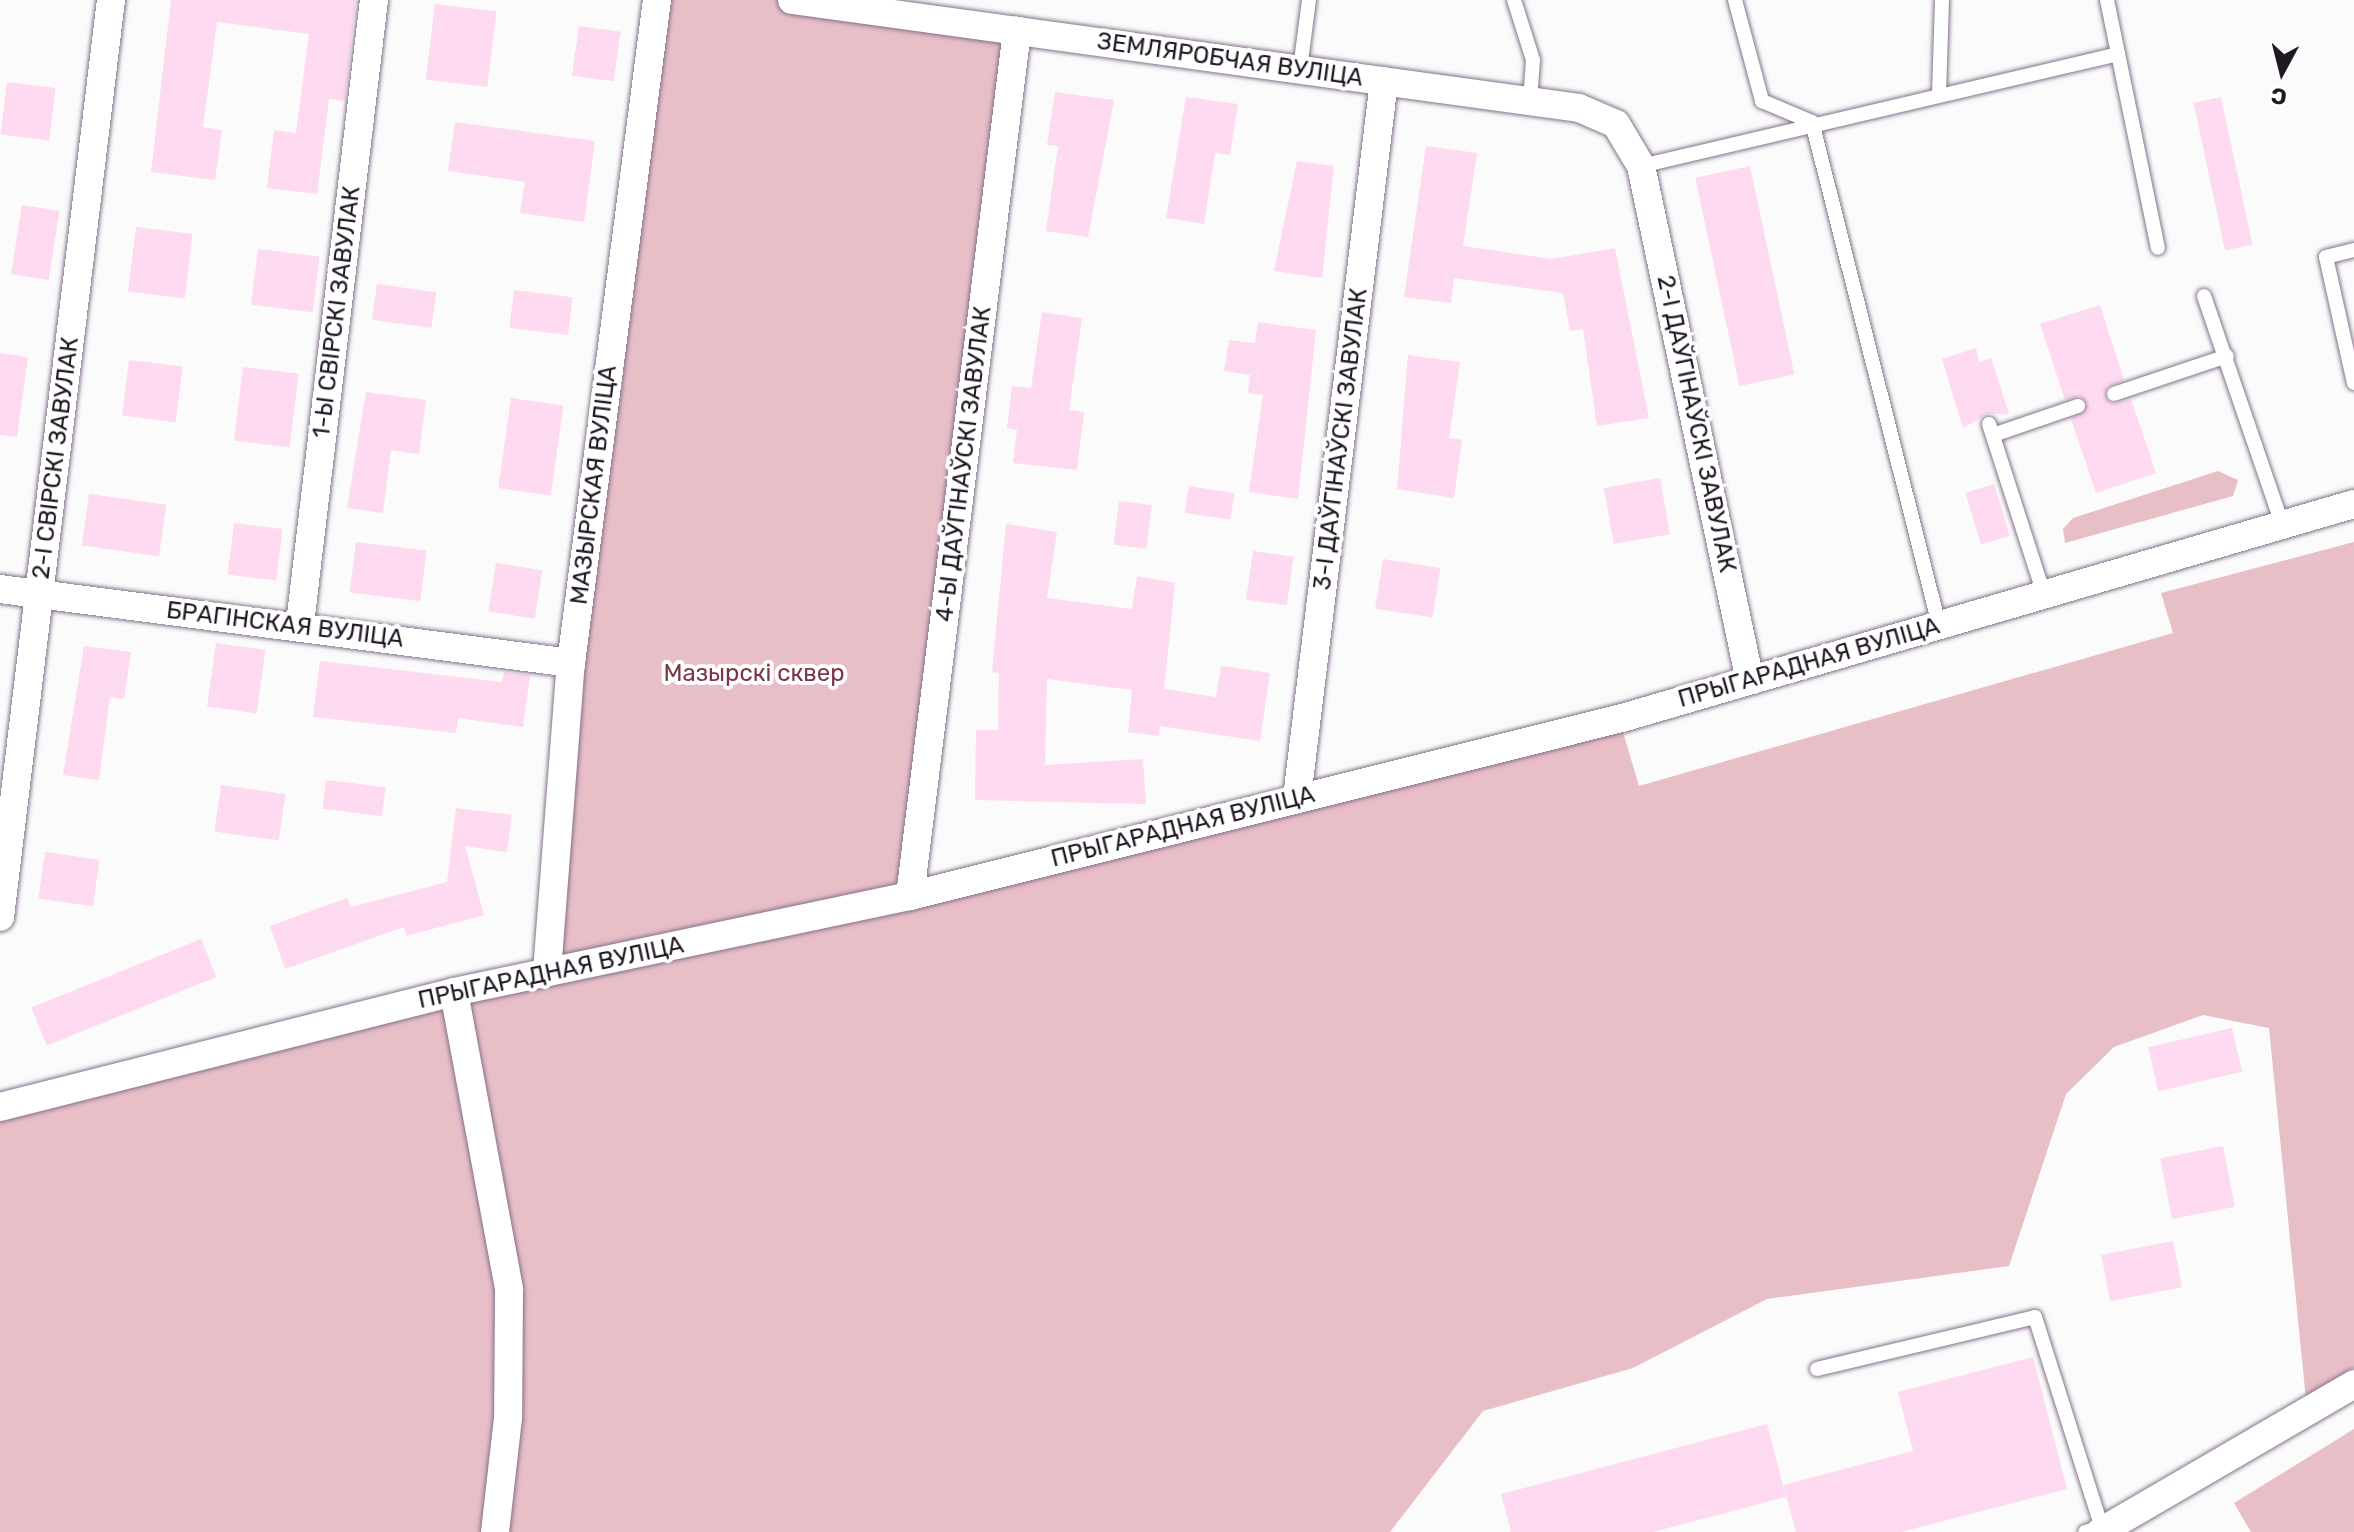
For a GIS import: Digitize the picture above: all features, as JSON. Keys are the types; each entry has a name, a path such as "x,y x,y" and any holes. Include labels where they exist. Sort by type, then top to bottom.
{"street":[{"name":"2-І СВІРСКІ ЗАВУЛАК","path":"0,917 3,872 111,0"},
{"name":"1-Ы СВІРСКІ ЗАВУЛАК","path":"300,624 374,0"},
{"name":"МАЗЫРСКАЯ ВУЛІЦА","path":"547,972 571,663 657,0"},
{"name":"ЗЕМЛЯРОБЧАЯ ВУЛІЦА","path":"792,0 1579,108 1616,124 1641,166"},
{"name":"4-Ы ДАЎГІНАЎСКІ ЗАВУЛАК","path":"910,896 1017,31"},
{"name":"3-І ДАЎГІНАЎСКІ ЗАВУЛАК","path":"1297,798 1384,81"},
{"name":"2-І ДАЎГІНАЎСКІ ЗАВУЛАК","path":"1641,166 1750,681"},
{"name":"ПРЫГАРАДНАЯ ВУЛІЦА","path":"0,1107 454,992 910,896 1297,798 1750,681 2354,504"},
{"name":"БРАГІНСКАЯ ВУЛІЦА","path":"0,589 300,624 571,663"},
{"path":"454,992 509,1290 508,1418 495,1532"},
{"path":"2096,1531 2354,1384"}],"lane":[{"path":"1300,69 1309,0"},
{"path":"1514,0 1533,60 1530,101"},
{"path":"1735,0 1762,101 1812,122"},
{"path":"1939,95 1942,0"},
{"path":"2107,0 2158,248"},
{"path":"1641,166 1812,122 2118,54"},
{"path":"1812,122 1939,625"},
{"path":"2354,250 2326,257 2354,383"},
{"path":"2204,296 2282,524"},
{"path":"2114,394 2227,356"},
{"path":"2044,594 1991,429 2078,406"},
{"path":"1817,1369 2035,1317 2096,1531"}],"green space":[{"name":"Мазырскі сквер","path":"657,0 792,0 1017,31 910,896 547,972"},
{"path":"2218,471 2238,480 2233,496 2065,543 2063,529 2073,518"},
{"path":"2354,542 2354,1368 2306,1400 2269,1028 2203,1015 2114,1047 2066,1094 2009,1266 1767,1299 1633,1368 1483,1411 1390,1532 0,1532 0,1111 1620,722 1639,786 2173,633 2161,593"},
{"path":"2354,1429 2354,1532 2251,1532 2234,1503"}],"building":[{"path":"171,0 356,0 345,101 329,99 317,194 267,188 274,130 296,133 309,34 217,22 203,127 222,130 215,180 151,172"},
{"path":"435,4 497,12 487,87 426,79"},
{"path":"579,26 621,32 614,81 572,76"},
{"path":"7,82 56,88 49,141 1,135"},
{"path":"1055,92 1114,100 1088,237 1046,231 1058,146 1047,145"},
{"path":"1186,97 1238,104 1230,155 1215,153 1204,224 1166,218"},
{"path":"2221,97 2252,245 2225,251 2194,103"},
{"path":"455,122 595,141 584,222 520,213 525,182 448,171"},
{"path":"1426,146 1477,153 1463,246 1552,259 1615,248 1649,418 1597,426 1583,329 1570,331 1563,293 1454,278 1451,303 1404,297"},
{"path":"1297,161 1334,166 1322,278 1274,271"},
{"path":"1750,166 1794,374 1740,386 1695,178"},
{"path":"22,205 60,211 49,280 11,274"},
{"path":"136,227 193,234 185,298 128,292"},
{"path":"258,249 320,257 313,312 251,305"},
{"path":"377,284 436,292 431,328 372,320"},
{"path":"514,290 573,297 568,335 509,328"},
{"path":"2100,305 2124,380 2107,387 2105,398 2113,404 2131,399 2156,473 2096,493 2071,419 2088,404 2079,396 2065,400 2040,324"},
{"path":"1042,312 1082,318 1069,410 1084,412 1077,470 1013,463 1017,430 1007,428 1012,386 1031,388"},
{"path":"1258,322 1316,330 1298,499 1249,492 1263,395 1248,393 1250,375 1224,371 1229,340 1255,343"},
{"path":"1976,348 1979,362 1991,358 2009,414 1987,414 1963,428 1942,359"},
{"path":"0,353 28,357 17,437 0,435"},
{"path":"1408,355 1460,362 1449,438 1462,440 1454,498 1397,489"},
{"path":"129,360 183,367 176,422 122,416"},
{"path":"243,367 299,374 290,447 234,440"},
{"path":"366,392 426,400 419,454 391,450 383,513 347,508"},
{"path":"511,398 563,405 551,495 498,488"},
{"path":"1660,478 1670,534 1614,544 1604,488"},
{"path":"1994,484 2010,536 1981,544 1965,493"},
{"path":"1189,486 1234,493 1230,520 1185,513"},
{"path":"89,494 166,505 159,556 82,545"},
{"path":"1119,501 1152,505 1146,549 1114,545"},
{"path":"234,523 283,529 276,581 228,575"},
{"path":"1006,524 1057,532 1047,598 1132,609 1137,576 1175,583 1164,689 1216,697 1221,666 1270,673 1260,741 1160,726 1159,736 1128,732 1132,690 1047,679 1045,765 1143,759 1146,804 975,800 976,730 998,730 999,673 992,672"},
{"path":"356,542 426,551 420,601 350,593"},
{"path":"1253,551 1294,557 1287,605 1246,600"},
{"path":"1383,559 1440,568 1432,617 1375,608"},
{"path":"496,563 542,570 535,619 488,611"},
{"path":"216,643 266,650 257,713 207,706"},
{"path":"84,646 131,652 124,699 110,697 99,780 63,775"},
{"path":"320,661 502,682 504,672 530,675 523,727 458,718 456,733 313,717"},
{"path":"326,780 386,787 382,816 322,809"},
{"path":"221,785 285,794 279,841 214,832"},
{"path":"456,808 512,815 507,852 465,846 484,915 406,936 404,927 285,969 270,926 347,898 351,907 447,882"},
{"path":"45,852 99,860 93,906 38,899"},
{"path":"201,939 216,977 47,1046 31,1008"},
{"path":"2232,1028 2242,1072 2158,1091 2148,1047"},
{"path":"2223,1146 2235,1207 2172,1219 2160,1158"},
{"path":"2173,1241 2182,1287 2110,1301 2101,1255"},
{"path":"2033,1357 2067,1489 1901,1532 1796,1532 1783,1485 1913,1451 1898,1392"},
{"path":"1767,1424 1786,1497 1653,1532 1511,1532 1501,1494"}]}
